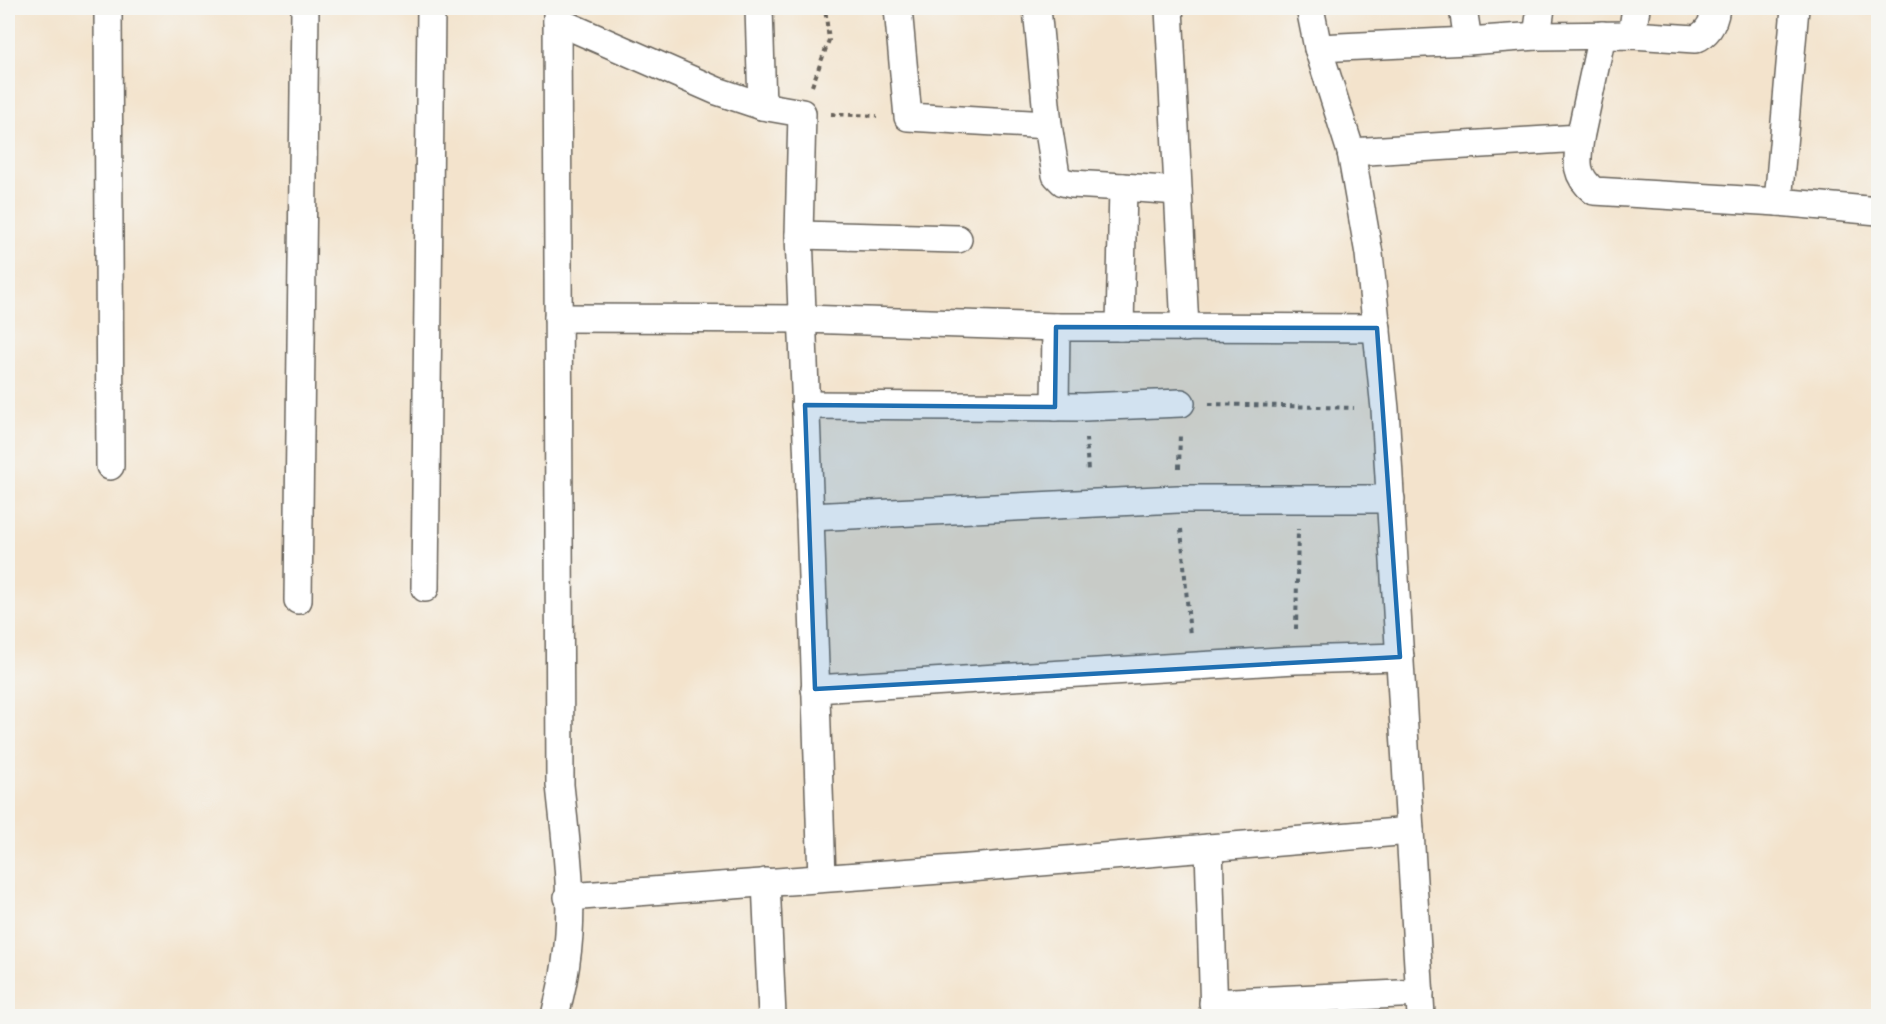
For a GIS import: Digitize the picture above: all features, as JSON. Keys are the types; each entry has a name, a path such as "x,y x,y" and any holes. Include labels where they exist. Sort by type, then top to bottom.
{"street":[{"path":"108,8 110,466"},
{"path":"298,600 305,8"},
{"path":"425,588 431,8"},
{"path":"759,8 762,106"},
{"path":"898,8 908,117 1048,125"},
{"path":"1037,8 1048,125 1056,175 1063,182 1178,191"},
{"path":"1169,8 1185,328"},
{"path":"1209,848 1213,1010 1420,1005 1391,499 1377,328 1362,207 1351,152 1318,48 1310,8"},
{"path":"1462,8 1467,41"},
{"path":"1537,36 1541,8"},
{"path":"1632,35 1636,8"},
{"path":"1318,48 1537,36 1632,35 1695,39 1702,36 1711,26 1716,8"},
{"path":"1778,202 1795,8"},
{"path":"555,1017 566,962 569,929 560,786 557,14 717,92 762,106 802,113 799,235 822,878"},
{"path":"1602,35 1577,160 1580,175 1585,184 1594,191 1778,202 1878,211"},
{"path":"1351,152 1580,138"},
{"path":"1120,327 1123,187"},
{"path":"799,235 958,238"},
{"path":"558,318 803,320 1056,327 1377,328"},
{"path":"1055,407 1056,327"},
{"path":"805,405 1084,407 1181,404"},
{"path":"810,518 1178,499 1391,499"},
{"path":"815,689 1295,660 1400,657"},
{"path":"568,897 982,867 1410,831"},
{"path":"766,882 772,1017"}],"path":[{"path":"825,8 829,40 802,113 908,117"},
{"path":"1878,8 1876,89 1878,89"},
{"path":"1193,667 1178,499 1181,404 1385,409"},
{"path":"1084,407 1089,503"},
{"path":"1295,660 1299,498"}],"highlighted area":[{"path":"1056,327 1377,328 1400,657 815,689 805,405 1055,407"}]}
